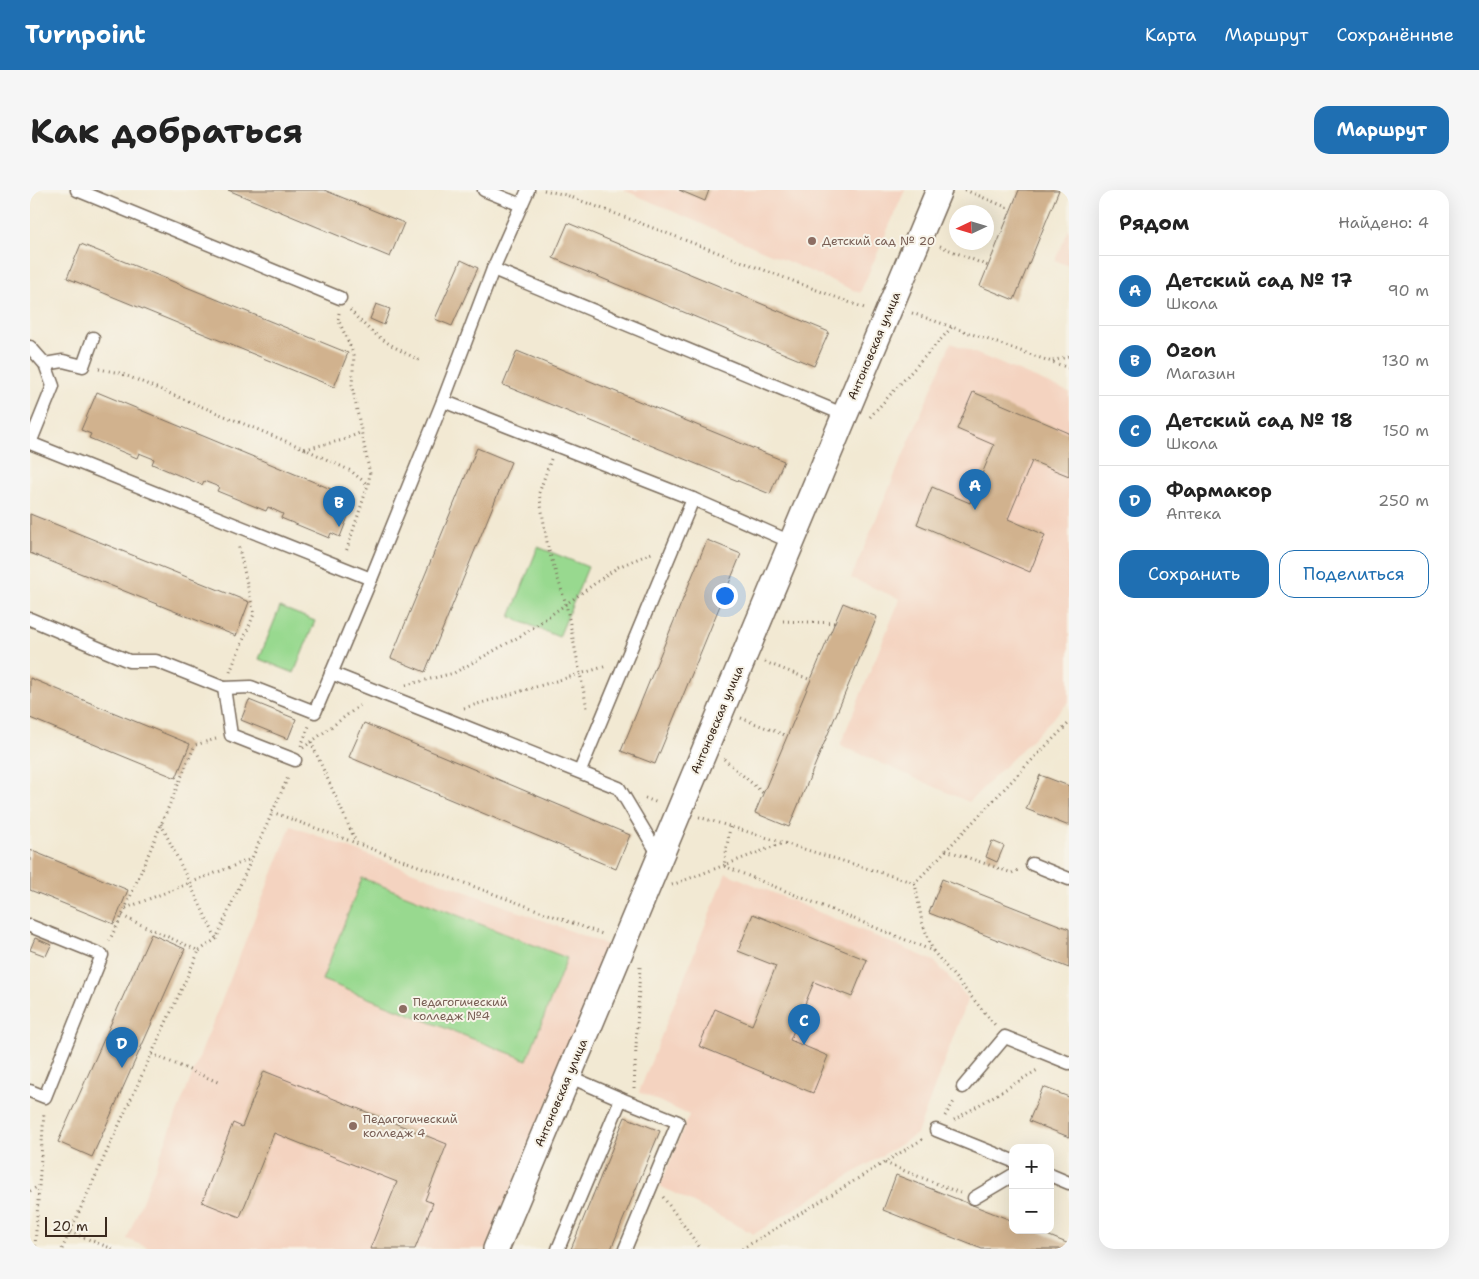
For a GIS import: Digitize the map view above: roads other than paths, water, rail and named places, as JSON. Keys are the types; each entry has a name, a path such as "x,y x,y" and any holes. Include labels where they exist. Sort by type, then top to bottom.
{"street":[{"name":"Антоновская улица","path":"496,1249 568,1076 632,950 643,896 791,542 855,419 888,311 939,190"}],"lane":[{"path":"77,190 340,298"},
{"path":"484,190 521,205"},
{"path":"30,619 129,661 156,661 224,688 251,687 315,712 443,401 493,269 528,190"},
{"path":"493,269 855,419"},
{"path":"46,364 63,361 84,366 93,338"},
{"path":"30,347 46,364 53,386 30,443 371,579"},
{"path":"443,401 557,444 693,499 791,542"},
{"path":"580,771 693,499"},
{"path":"331,673 619,788 660,857"},
{"path":"224,688 231,735 295,760"},
{"path":"1032,864 1069,879"},
{"path":"30,926 102,955 45,1097 30,1091"},
{"path":"963,1087 1005,1038 1069,1064"},
{"path":"568,1076 678,1122 625,1249"},
{"path":"558,1249 621,1098"},
{"path":"936,1130 1009,1158"},
{"path":"974,1198 1009,1176"},
{"path":"1054,1177 1069,1183"}],"place":[{"name":"Детский сад № 20","path":"812,241"},
{"name":"Детский сад № 17","path":"975,510"},
{"name":"Ozon","path":"339,527"},
{"name":"Педагогический колледж №4","path":"403,1009"},
{"name":"Детский сад № 18","path":"804,1045"},
{"name":"Фармакор","path":"122,1068"},
{"name":"Педагогический колледж 4","path":"353,1126"}]}
